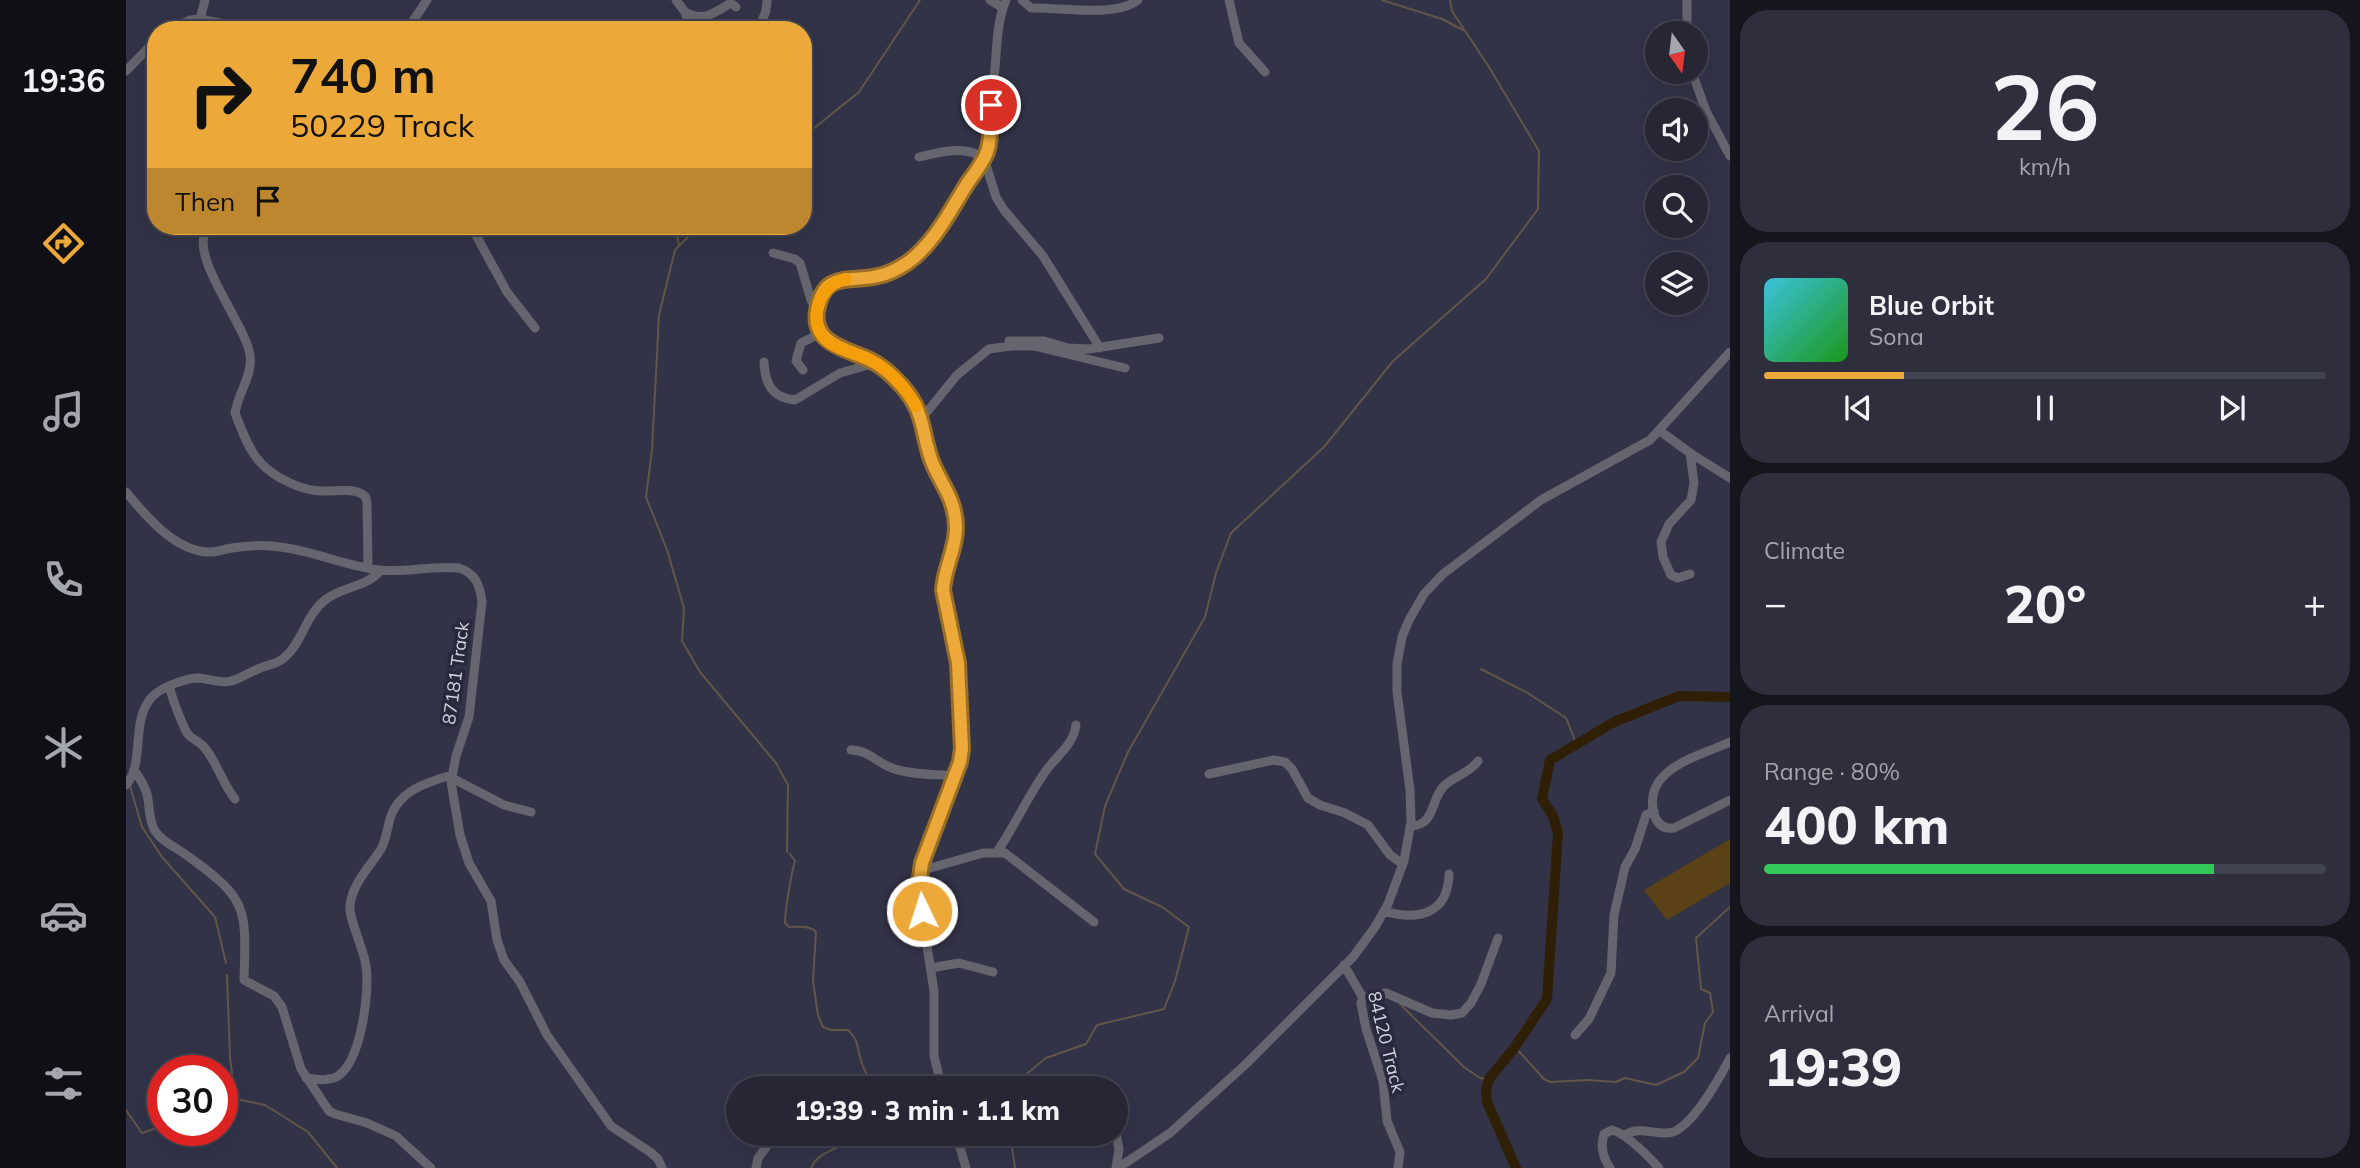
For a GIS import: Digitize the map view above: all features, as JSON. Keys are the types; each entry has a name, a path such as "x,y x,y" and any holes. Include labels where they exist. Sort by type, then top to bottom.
{"street":[{"path":"200,19 205,0"},
{"path":"413,21 428,0"},
{"path":"676,0 688,21"},
{"path":"762,21 767,0"},
{"path":"939,1076 934,1056 935,1001 919,896 920,871 962,749 958,663 943,590 956,524 952,500 930,456 922,418 905,389 875,363 831,343 821,333 817,323 817,311 823,293 837,280 878,276 890,272 922,251 984,158 989,144 998,34 1005,4 990,0"},
{"path":"1022,0 1031,8 1103,10 1124,8 1138,0"},
{"path":"1229,0 1239,43 1265,72"},
{"path":"1687,0 1688,21"},
{"path":"685,12 702,18 729,4 736,7"},
{"path":"188,21 211,21"},
{"path":"126,71 147,49"},
{"path":"1696,84 1706,111 1730,156"},
{"path":"919,158 935,153 962,151 970,151 984,158 996,197 1043,256 1100,348"},
{"path":"204,235 207,261 243,333 251,356 249,373 235,413 249,447 263,468 297,486 310,491 355,491 365,496 368,502 368,568"},
{"path":"476,235 507,292 535,328"},
{"path":"773,253 800,263 817,311"},
{"path":"803,370 796,361 800,342 821,333"},
{"path":"922,418 957,375 998,343 1028,339 1078,349 1158,338"},
{"path":"989,349 1034,346 1125,368"},
{"path":"1117,1168 1170,1133 1204,1104 1362,946 1384,911 1403,864 1410,826 1410,790 1396,677 1402,637 1415,608 1443,574 1541,500 1639,447 1660,431 1730,352"},
{"path":"764,362 765,375 771,390 777,396 795,400 840,373 875,363"},
{"path":"1660,431 1730,478"},
{"path":"1689,453 1694,483 1691,500 1669,524 1661,542 1669,574 1678,578 1690,574"},
{"name":"87181 Track","path":"126,492 151,522 174,539 199,550 212,552 254,546 278,547 381,570 459,568 471,573 479,585 481,603 470,709 452,776 460,835 468,863 491,901 497,940 504,960 520,982 548,1035 611,1126 650,1152 658,1159 662,1168"},
{"path":"126,785 132,778 142,717 152,696 196,678 233,681 282,660 293,648 313,613 325,600 366,583 381,570"},
{"path":"170,687 171,697 187,732 203,746 235,799"},
{"path":"997,852 1048,766 1069,745 1076,725"},
{"path":"1730,742 1683,761 1663,776 1655,795 1654,811 1659,824 1667,829 1674,828 1730,800"},
{"path":"851,750 868,753 894,769 954,776"},
{"path":"1209,774 1274,760 1285,762 1292,769 1308,798 1368,825 1390,855 1403,864"},
{"path":"1410,826 1419,826 1427,821 1432,814 1435,799 1444,786 1471,770 1478,761"},
{"path":"134,770 147,793 150,817 156,831 170,845 214,874 225,884 241,908 245,930 244,979 274,996 282,1007 288,1020 296,1055 306,1078 322,1101 335,1114 367,1123 396,1136 430,1168"},
{"path":"306,1078 331,1080 344,1072 361,1033 367,973 358,933 351,916 353,894 362,875 383,846 395,807 403,797 415,788 452,776 504,805 531,812"},
{"path":"1575,1035 1589,1018 1611,973 1614,915 1625,867 1635,849 1646,815 1654,811"},
{"path":"920,871 984,853 997,852 1011,856 1094,922"},
{"path":"1384,911 1409,916 1435,908 1444,898 1449,874"},
{"path":"1363,998 1386,993 1432,1013 1462,1013 1481,984 1498,938"},
{"path":"931,968 959,963 993,972"},
{"name":"84120 Track","path":"1344,965 1363,998 1361,1003 1366,1029 1383,1081 1387,1121 1400,1152 1398,1168"},
{"path":"1625,1135 1635,1130 1668,1133 1678,1129 1704,1101 1730,1058"},
{"path":"1610,1168 1602,1148 1604,1134 1612,1130 1625,1135 1660,1168"},
{"path":"756,1168 758,1158 767,1146"},
{"path":"960,1146 966,1168"},
{"path":"1117,1168 1118,1146"}],"shaded area":[{"path":"1730,839 1730,883 1667,920 1644,890"}],"waterway":[{"path":"812,130 859,92 920,0"},
{"path":"1382,0 1442,19 1463,30"},
{"path":"1024,1076 1046,1058 1086,1044 1097,1025 1164,1009 1175,981 1189,927 1162,907 1124,889 1095,854 1105,806 1128,752 1205,617 1216,573 1231,533 1324,447 1393,361 1486,279 1538,209 1539,151 1452,11 1450,0"},
{"path":"677,235 679,245"},
{"path":"690,235 675,250 659,315 652,450 646,497 667,550 684,608 682,641 700,672 776,763 788,785 787,852"},
{"path":"1481,669 1526,692 1566,718 1576,743"},
{"path":"1516,1168 1487,1102 1486,1091 1489,1079 1515,1047 1547,999 1558,833 1553,816 1542,799 1550,760 1614,722 1679,696 1730,697"},
{"path":"130,786 142,827 162,857 215,917 226,963"},
{"path":"790,854 795,861 785,923 789,927 807,927 816,932 813,981 818,1015 823,1027 848,1030 852,1034 868,1076"},
{"path":"1515,1047 1544,1079 1550,1082 1616,1082 1625,1078 1656,1085 1684,1072 1698,1058 1705,1023 1713,1012 1710,993 1701,989 1696,938 1730,907"},
{"path":"227,975 230,1055"},
{"path":"1400,1004 1464,1067 1480,1078 1489,1079"},
{"path":"238,1099 265,1105 308,1132 337,1168"},
{"path":"126,1110 142,1133 147,1131"},
{"path":"811,1168 820,1157 841,1146"},
{"path":"1012,1146 1015,1168"}],"slow traffic":[{"path":"846,279 837,280 823,293 817,311 819,332 831,343 883,368 905,389 916,406"}],"route":[{"path":"922,911 919,896 920,871 960,762 962,749 958,663 943,590 956,534 954,511 948,490 933,464 922,418 912,399 883,368 825,338 819,332 817,311 823,293 837,280 878,276 890,272 922,251 986,154 991,105"}]}
